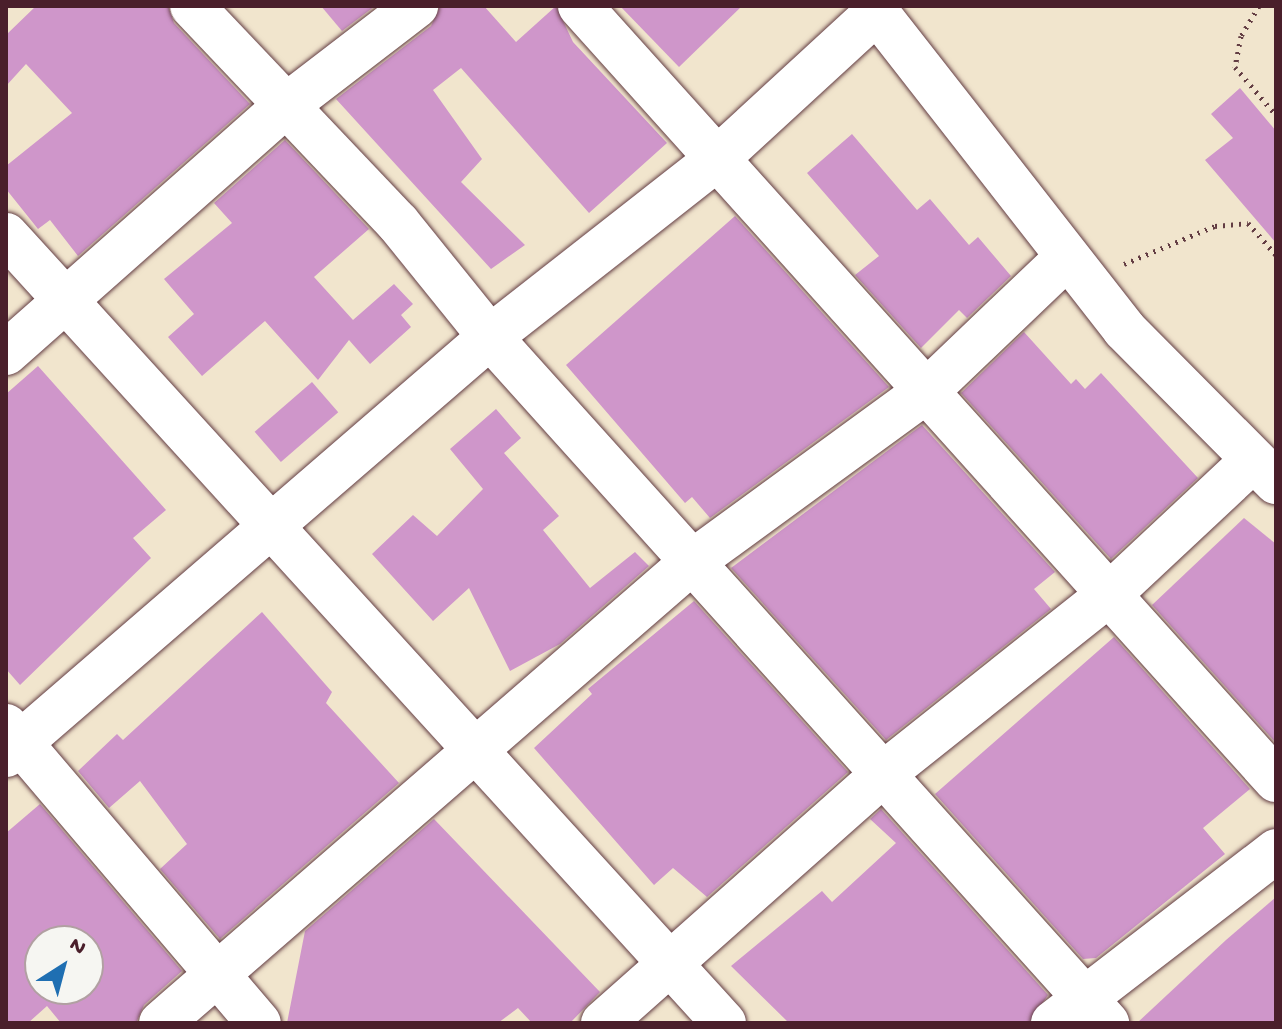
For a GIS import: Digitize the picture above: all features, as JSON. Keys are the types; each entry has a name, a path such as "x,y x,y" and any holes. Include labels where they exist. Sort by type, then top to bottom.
{"street":[{"path":"192,6 283,108 398,223 490,337 883,774 1081,1014 1276,851"},
{"path":"6,353 283,108 416,6"},
{"path":"580,6 1112,592 1276,780"},
{"path":"259,1023 11,741 271,526 490,337 718,158 874,9 1078,271 1263,472 883,774 603,1023"},
{"path":"6,235 472,748 673,963 724,1023"},
{"path":"161,1023 219,976 472,748 692,562 929,389 1078,271"}],"path":[{"path":"1259,6 1241,36 1235,67 1276,115"},
{"path":"1078,271 1215,226 1248,223 1276,255"}],"building":[{"path":"36,6 168,6 174,23 250,104 78,256 50,220 38,229 6,189 6,166 72,113 26,64 6,86 6,35"},
{"path":"321,6 375,6 342,31"},
{"path":"440,6 484,6 516,42 556,6 573,42 667,143 589,213 461,68 433,90 482,159 461,182 525,245 491,269 336,99 431,26"},
{"path":"620,6 742,6 679,67"},
{"path":"1240,88 1276,131 1276,243 1205,160 1233,138 1211,114"},
{"path":"852,134 917,210 930,199 969,245 978,237 1011,276 967,318 959,310 921,348 855,275 879,256 807,173"},
{"path":"285,140 369,229 314,277 353,320 394,284 413,304 401,315 411,327 370,364 349,340 318,380 265,321 202,376 168,337 194,314 164,279 232,223 214,203"},
{"path":"735,216 889,387 710,518 692,497 685,503 566,365"},
{"path":"1024,332 1071,384 1076,379 1085,389 1101,373 1198,478 1111,559 961,393"},
{"path":"38,366 166,510 133,538 151,558 20,685 6,669 6,394"},
{"path":"312,382 338,412 281,462 255,432"},
{"path":"496,409 521,438 504,453 559,516 543,530 590,588 635,552 649,566 560,644 510,671 469,588 433,621 372,554 413,515 437,536 483,489 450,449"},
{"path":"922,425 1055,572 1034,589 1051,609 886,740 731,568"},
{"path":"1244,518 1276,544 1276,743 1152,605"},
{"path":"694,601 848,772 707,897 673,868 654,885 534,748 592,694 588,689"},
{"path":"262,612 332,692 326,703 399,783 220,939 160,869 187,844 140,781 109,808 78,771 117,734 123,740"},
{"path":"1114,637 1250,789 1203,828 1225,854 1096,958 1083,959 935,794"},
{"path":"40,804 182,971 144,1005 136,1023 61,1023 47,1006 28,1023 6,1023 6,833"},
{"path":"881,809 1048,995 1029,1023 789,1023 731,966 822,891 832,902 896,843 870,819"},
{"path":"434,819 600,992 570,1023 532,1023 518,1008 498,1023 287,1023 305,931"},
{"path":"1276,897 1276,1023 1137,1023 1226,940"}]}
